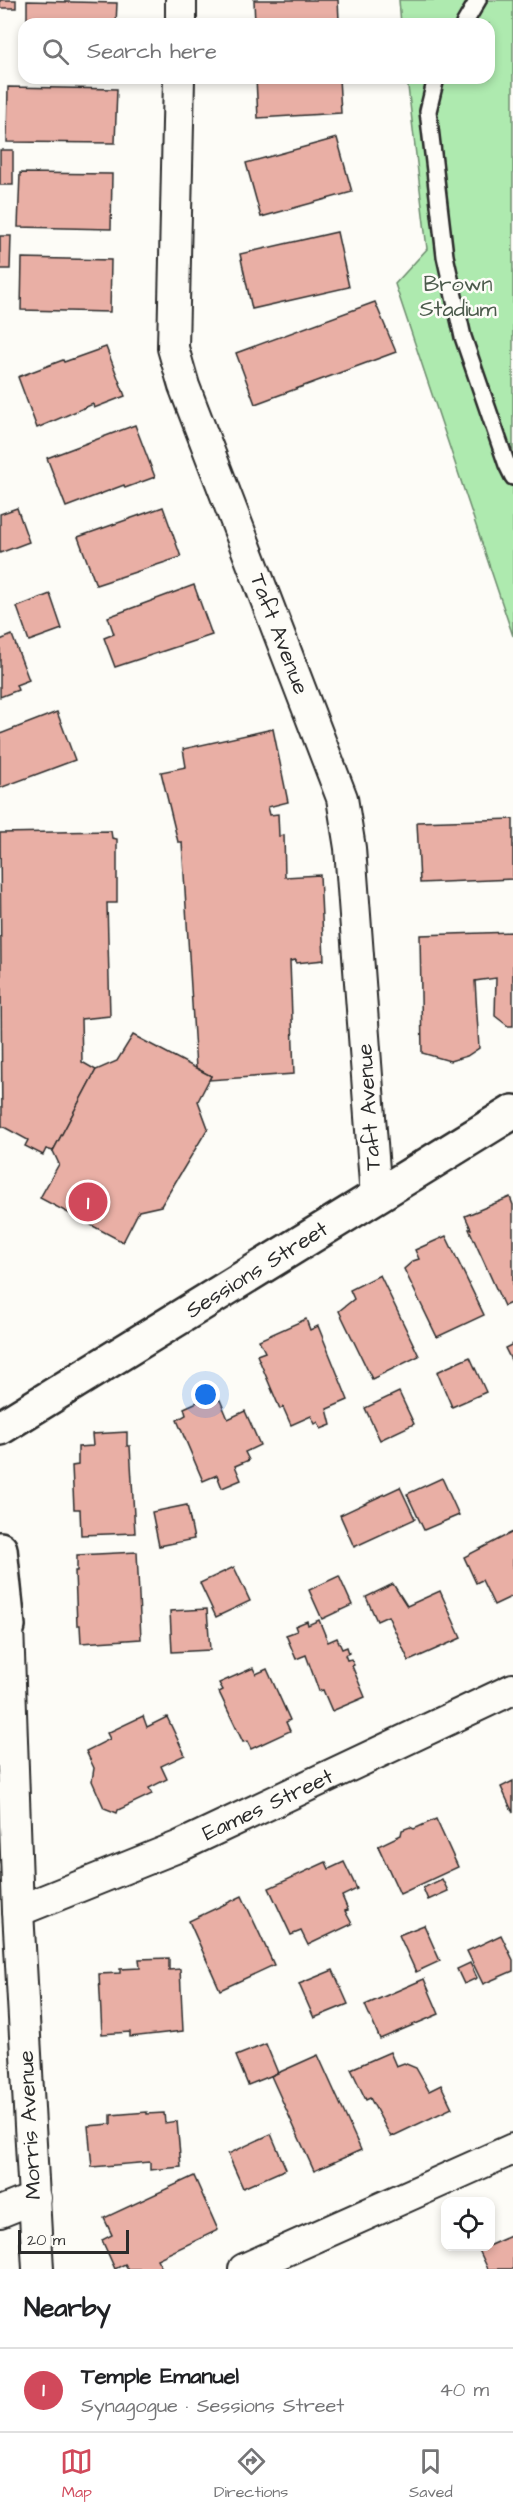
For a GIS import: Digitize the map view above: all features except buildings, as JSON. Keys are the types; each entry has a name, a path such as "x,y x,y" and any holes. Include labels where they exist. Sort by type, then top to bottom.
{"street":[{"path":"181,0 181,18"},
{"name":"Taft Avenue","path":"179,84 174,348 184,386 342,798 350,848 376,1197"},
{"name":"Sessions Street","path":"0,1428 513,1112"},
{"name":"Morris Avenue","path":"0,1549 38,2269"},
{"name":"Eames Street","path":"18,1911 180,1846 513,1689"},
{"path":"244,2269 513,2148"},
{"path":"0,2212 35,2198"}],"lane":[{"path":"468,18 478,0"},
{"path":"435,84 428,111 445,256 463,337 513,477"}],"green space":[{"name":"Brown Stadium","path":"399,0 513,0 513,636 395,284 427,249 408,84 495,84 495,18 400,18"}],"place":[{"name":"Temple Emanuel","path":"88,1202"}]}
